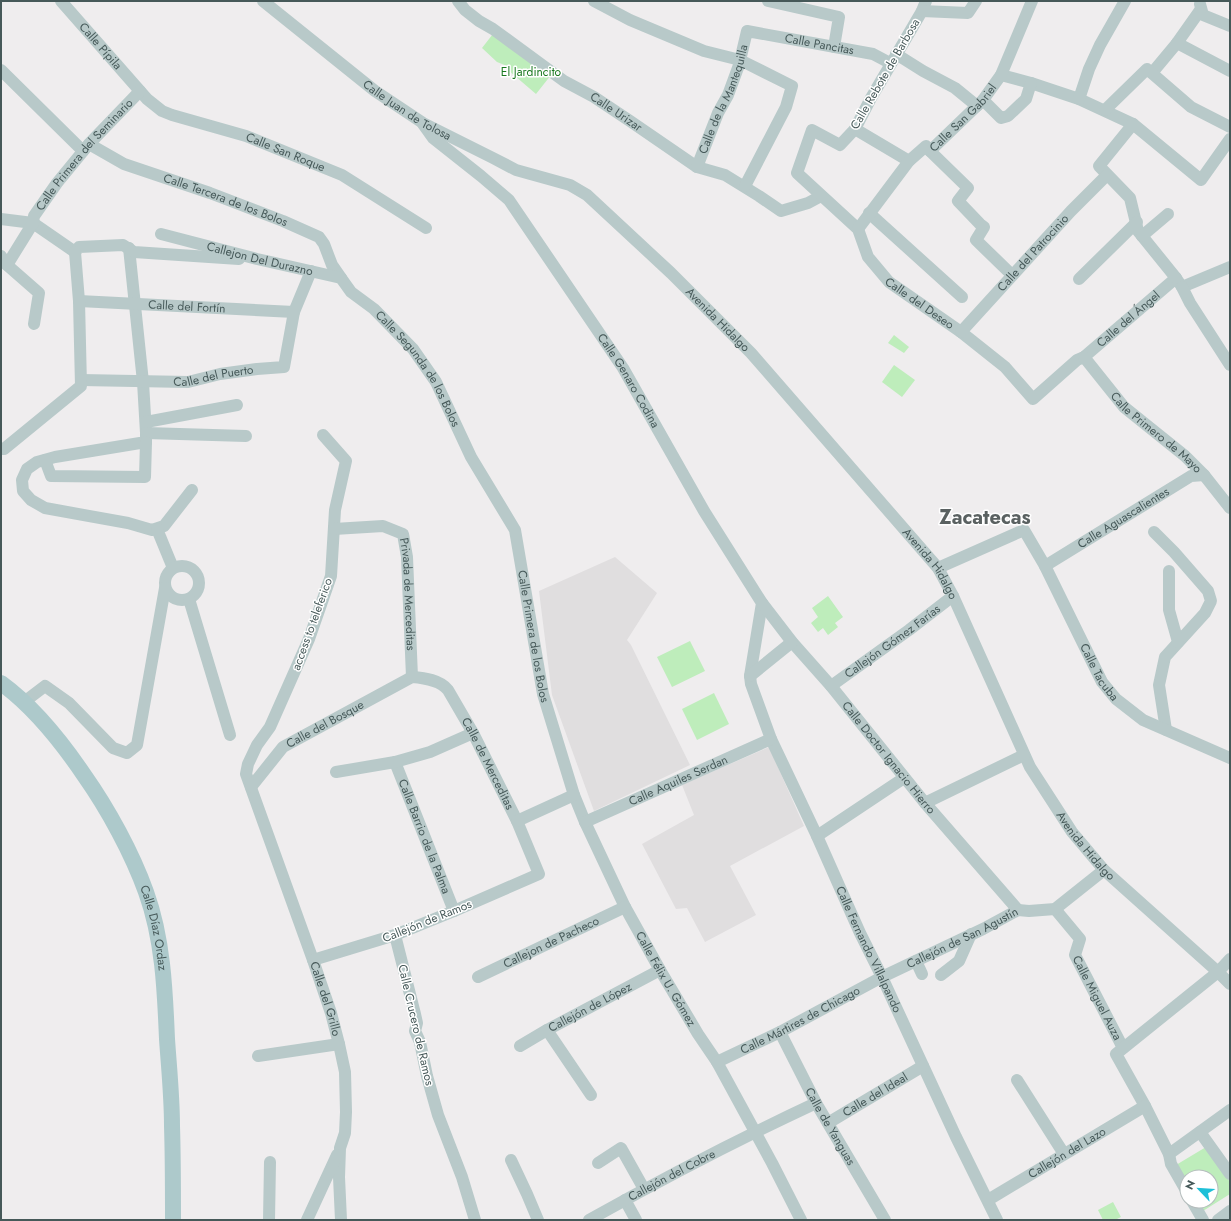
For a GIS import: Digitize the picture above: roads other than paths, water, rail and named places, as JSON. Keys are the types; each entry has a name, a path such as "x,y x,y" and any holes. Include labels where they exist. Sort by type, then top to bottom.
{"main road":[{"name":"Calle Díaz Ordaz","path":"1,683 24,702 70,753 105,807 120,834 146,892 153,916 162,959 172,1126 173,1220"}],"street":[{"name":"Calle Pípila","path":"61,1 140,91"},
{"name":"Calle Juan de Tolosa","path":"263,1 375,91 423,122 516,170 570,185"},
{"name":"Calle Urizar","path":"458,1 465,10 479,21 493,29 564,81 594,97 697,166 726,175 781,211 808,203 822,196"},
{"path":"594,1 630,20 697,48 740,60 792,86 786,107 744,186"},
{"path":"768,1 838,17 834,47"},
{"path":"924,6 968,13 976,1"},
{"name":"Calle San Gabriel","path":"858,229 909,161 926,146 930,151 980,103 1001,75 1032,1"},
{"path":"1079,99 1092,63 1122,2"},
{"path":"1200,5 1203,15 1230,26"},
{"path":"1152,73 1177,43 1200,5"},
{"name":"Calle Rebote de Barbosa","path":"840,145 855,129 871,98 924,6"},
{"name":"Calle de la Mantequilla","path":"697,166 718,113 728,95 740,60 747,31"},
{"name":"Calle Pancitas","path":"747,31 893,59 923,71 955,88 1001,118 1008,116 1026,99 1031,83"},
{"path":"1177,43 1230,70"},
{"path":"1105,110 1147,69 1190,106 1230,127"},
{"name":"Calle Tercera de los Bolos","path":"1,70 86,147 124,164 210,193 283,221 319,237 324,244 332,265 341,278"},
{"path":"1001,75 1079,99 1133,124 1201,180 1230,139"},
{"name":"Calle Primera del Seminario","path":"4,260 33,222 34,216 57,183 86,147 140,91"},
{"name":"Calle San Roque","path":"140,91 148,100 162,111 246,136 342,175 426,228"},
{"name":"Calle Genaro Codina","path":"423,122 433,138 481,176 508,200 623,368 704,511 762,603"},
{"path":"1133,124 1098,166 1130,198 1138,231 1179,283 1190,303 1228,359"},
{"path":"855,129 909,161"},
{"name":"Calle del Deseo","path":"840,145 812,130 797,173 858,229 868,257 889,282 961,332 1005,367 1033,399"},
{"path":"930,151 968,188 958,201 984,227 976,240 1012,276"},
{"name":"Calle del Patrocinio","path":"961,332 1071,211 1107,175"},
{"name":"Avenida Hidalgo","path":"570,185 587,195 671,273 751,353 938,568 953,596 1030,767 1072,832 1104,870 1230,984"},
{"path":"869,213 962,297"},
{"path":"1142,236 1168,214"},
{"path":"3,220 33,222 75,252"},
{"path":"1079,279 1137,222"},
{"name":"Callejon Del Durazno","path":"162,234 256,259 341,278"},
{"path":"2,451 81,386 79,301 75,252 79,247 123,245 134,252 233,260 256,259"},
{"path":"45,460 51,476 145,476 146,432 143,382 129,248"},
{"path":"4,260 39,293 34,324"},
{"name":"Calle del Ángel","path":"1033,399 1077,360 1084,357 1179,283 1230,267"},
{"path":"294,312 311,271"},
{"name":"Calle Segunda de los Bolos","path":"341,278 351,292 374,309 413,349 436,382 471,456"},
{"name":"Calle del Fortín","path":"79,301 294,312"},
{"name":"Calle del Puerto","path":"81,380 188,382 220,374 284,367 294,312"},
{"name":"Calle Primero de Mayo","path":"1084,357 1124,407 1185,456 1204,475 1230,508"},
{"path":"192,490 164,526 152,530 128,523 45,508 31,500 23,491 22,480 27,469 37,462 238,405"},
{"path":"146,432 246,436"},
{"name":"access to teleferico","path":"251,787 246,774 248,764 257,745 270,727 282,700 309,638 331,576 335,510 346,461 323,435"},
{"name":"Calle Primera de los Bolos","path":"471,456 515,530 543,694 574,795 585,822"},
{"name":"Calle Aguascalientes","path":"1045,566 1191,476 1204,475"},
{"name":"Privada de Merceditas","path":"334,529 383,526 403,534 407,557 412,677"},
{"path":"158,528 173,568"},
{"name":"Calle Tacuba","path":"938,568 1024,530 1045,566 1102,682 1116,699 1143,720 1230,758"},
{"path":"1154,532 1174,552 1208,591 1211,601 1205,613 1164,657 1159,685 1166,730"},
{"path":"24,702 45,686 69,703 114,748 127,753 137,745 166,576 173,568 184,566 189,567 194,570 200,585 194,596 184,601 172,598 165,588"},
{"path":"1169,570 1169,610 1178,642"},
{"name":"Callejón Gómez Farías","path":"831,686 885,648 953,596"},
{"path":"189,599 230,735"},
{"path":"750,676 762,603"},
{"name":"Calle Doctor Ignacio Hierro","path":"762,603 792,642 831,686 904,778 1018,910"},
{"path":"750,676 792,642"},
{"name":"Calle Fernando Villalpando","path":"750,676 751,684 771,739 817,836 860,933 956,1137 997,1220"},
{"name":"Calle de Merceditas","path":"412,677 425,678 444,686 448,690 473,733 518,821 539,874"},
{"name":"Calle del Bosque","path":"251,787 283,747 412,677"},
{"path":"336,772 395,762 430,752 473,733"},
{"name":"Calle Aquiles Serdan","path":"585,822 771,739"},
{"path":"925,803 1024,755"},
{"name":"Calle Barrio de la Palma","path":"395,762 454,911"},
{"path":"817,836 904,778"},
{"name":"Calle del Grillo","path":"251,787 331,1013 345,1072 345,1133 340,1148 339,1177 341,1220"},
{"path":"518,821 574,795"},
{"name":"Calle Félix U. Gómez","path":"585,822 625,907 660,970 698,1034 717,1062 801,1220"},
{"path":"1055,909 1104,870"},
{"name":"Callejón de Ramos","path":"313,960 367,945 395,935 539,874"},
{"name":"Callejon de Pacheco","path":"478,977 625,907"},
{"name":"Callejón de San Agustín","path":"882,977 1018,910 1029,911 1055,909"},
{"name":"Calle Miguel Auza","path":"1055,909 1080,939 1075,955 1169,1154 1171,1164 1179,1178"},
{"path":"941,975 959,961 971,934"},
{"name":"Calle Crucero de Ramos","path":"395,935 409,987 417,1023 415,1031 420,1042 427,1076 438,1115 462,1177 475,1220"},
{"path":"1120,1051 1218,972 1230,959"},
{"path":"916,961 922,974"},
{"name":"Callejón de López","path":"520,1046 660,970"},
{"name":"Calle Mártires de Chicago","path":"717,1062 780,1032 882,977"},
{"path":"547,1030 591,1095"},
{"name":"Calle de Yanguas","path":"780,1032 816,1103 885,1220"},
{"path":"258,1056 339,1044"},
{"name":"Calle del Ideal","path":"828,1123 923,1066"},
{"path":"1017,1080 1064,1154"},
{"path":"755,1131 816,1103"},
{"name":"Callejón del Lazo","path":"988,1200 1145,1106"},
{"path":"1169,1154 1230,1110"},
{"name":"Callejón del Cobre","path":"590,1220 644,1189 755,1131"},
{"path":"1200,1132 1230,1174"},
{"path":"307,1220 340,1148"},
{"path":"598,1163 621,1148 644,1189"},
{"path":"512,1160 538,1220"},
{"path":"269,1220 270,1162"},
{"path":"625,1200 636,1220"},
{"path":"1197,1209 1203,1220"},
{"path":"1218,1220 1230,1211"}],"district":[{"name":"Zacatecas","path":"985,517"}],"park label":[{"name":"El Jardincito","path":"531,72"}]}
